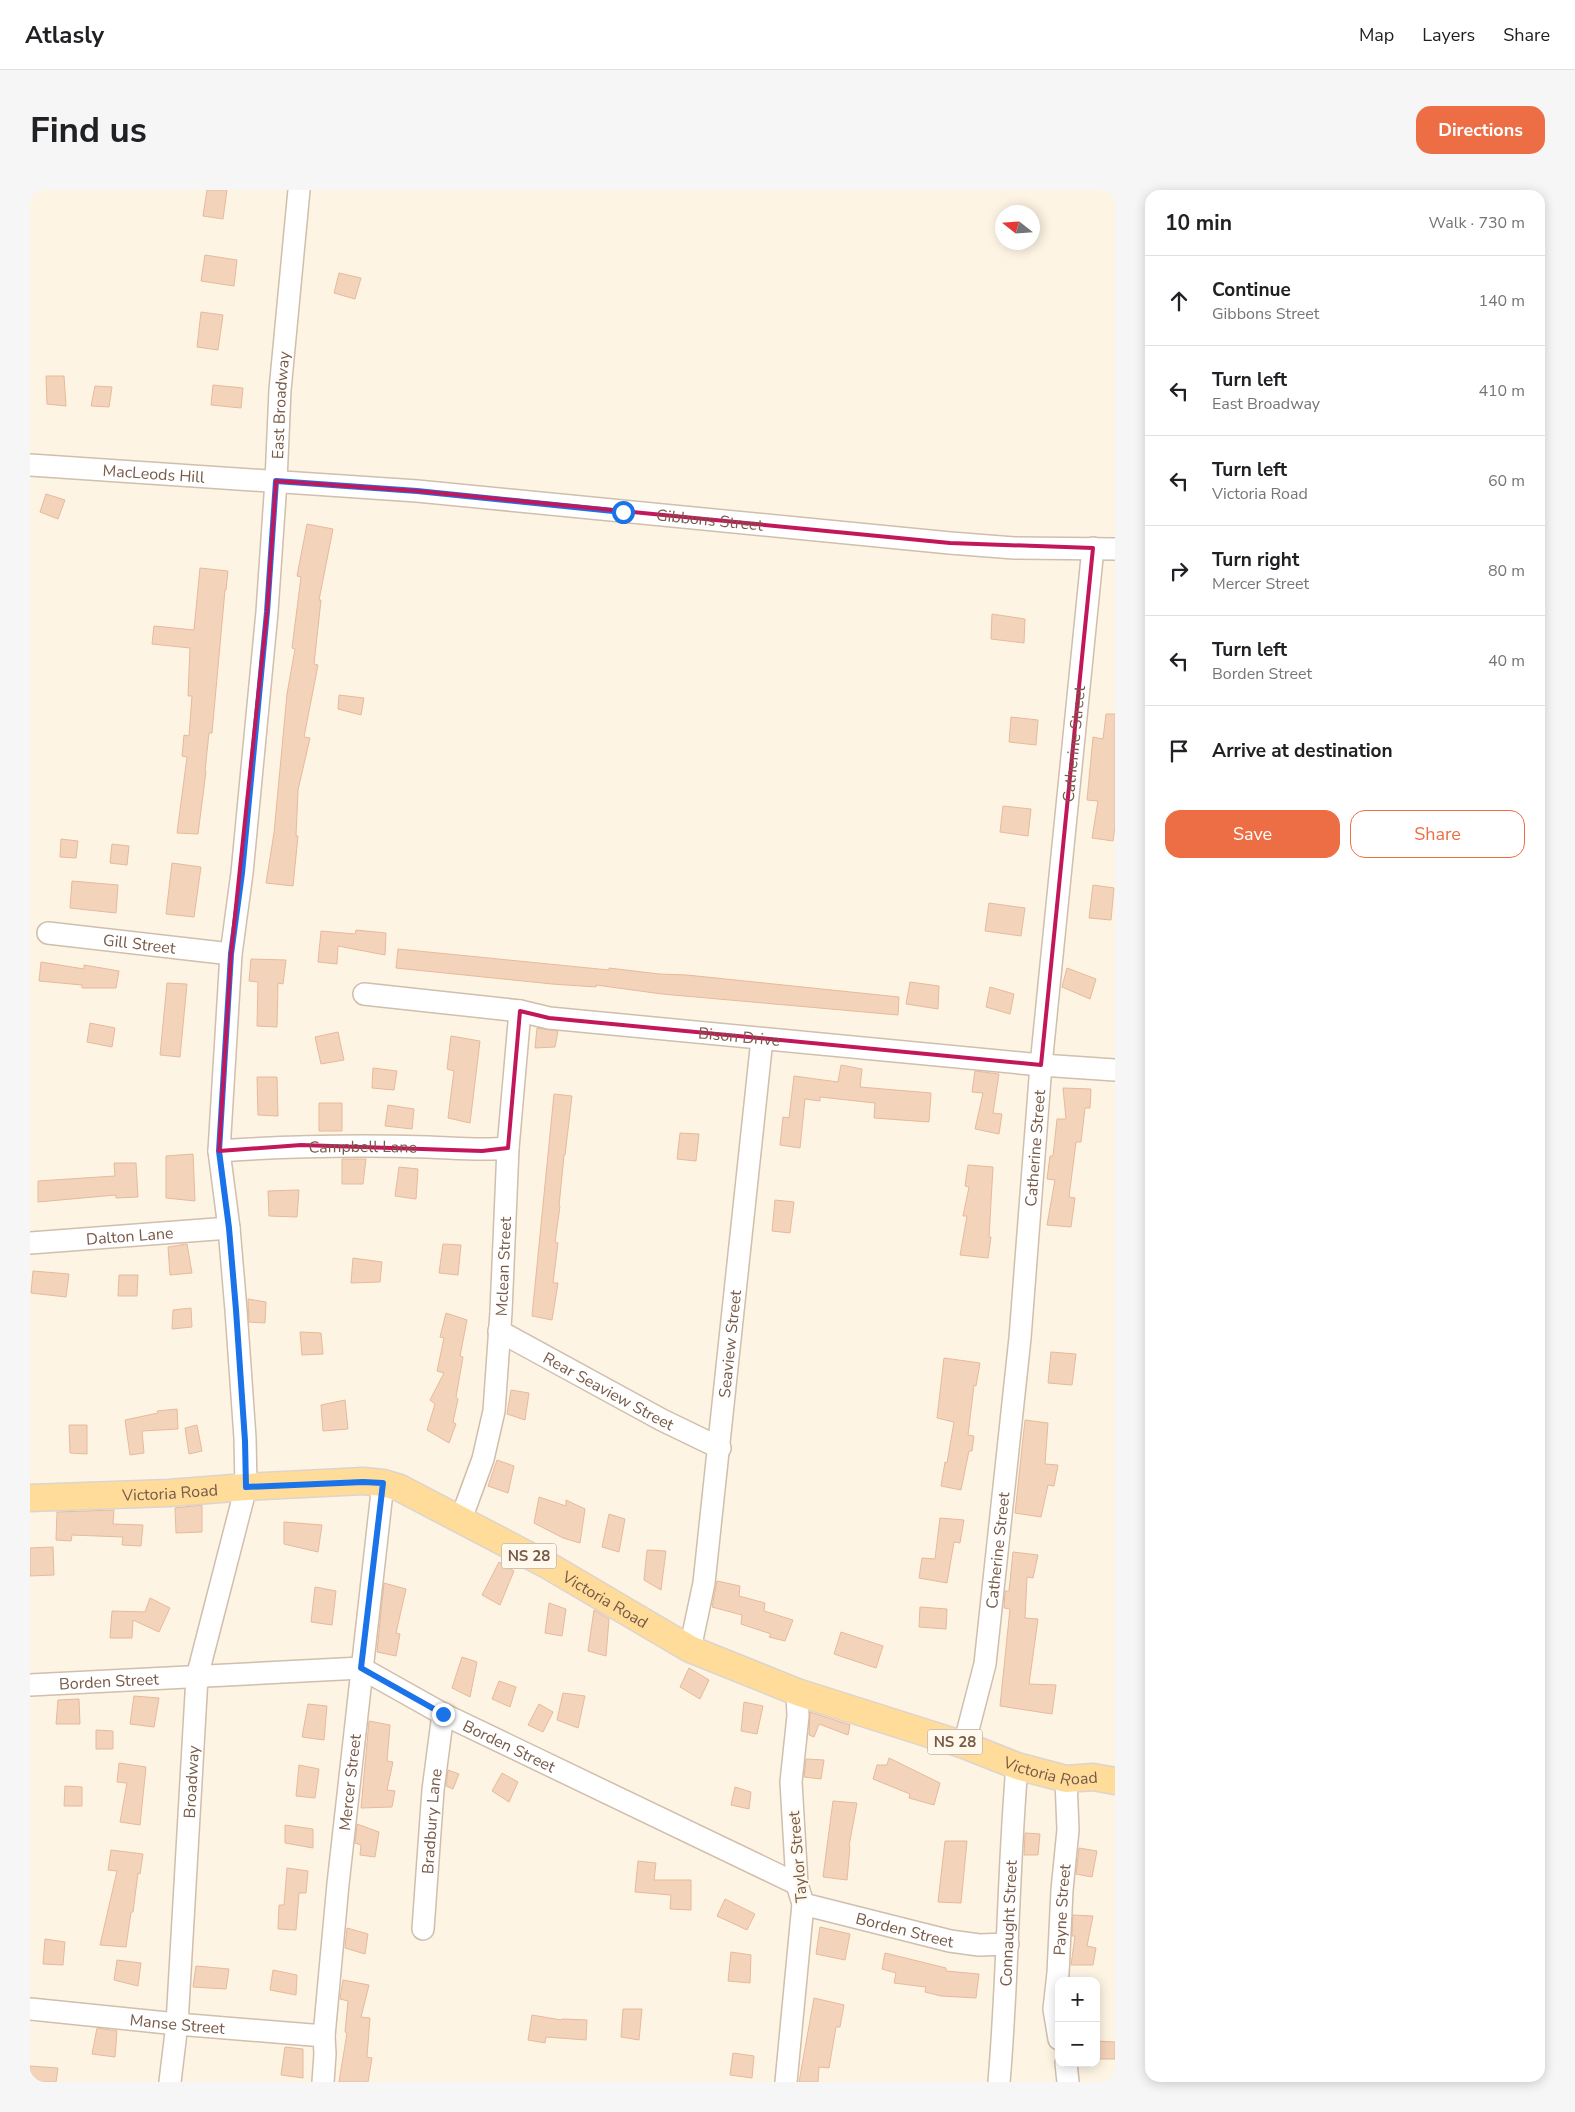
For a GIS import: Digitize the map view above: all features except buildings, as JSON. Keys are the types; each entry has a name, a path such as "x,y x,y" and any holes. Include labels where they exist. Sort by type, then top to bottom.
{"main road":[{"name":"Victoria Road","path":"30,1498 169,1493 246,1487 363,1482 383,1483 400,1488 549,1566 690,1649 797,1692 964,1745 1017,1766 1066,1779 1093,1777 1115,1781"}],"street":[{"name":"East Broadway","path":"246,1487 242,1394 229,1228 219,1151 231,954 242,873 266,621 276,481 280,390 299,190"},
{"name":"MacLeods Hill","path":"30,465 276,481"},
{"name":"Gibbons Street","path":"276,481 417,491 959,544 1014,548 1115,549"},
{"name":"Catherine Street","path":"964,1745 985,1664 1020,1338 1042,1065 1093,548"},
{"name":"Gill Street","path":"48,933 231,954"},
{"name":"Bison Drive","path":"364,994 520,1011 548,1018 1042,1065 1115,1070"},
{"name":"Mclean Street","path":"461,1519 483,1459 494,1411 508,1148 520,1011"},
{"name":"Seaview Street","path":"690,1649 702,1597 720,1448 740,1234 762,1039"},
{"name":"Campbell Lane","path":"219,1151 301,1146 340,1148 428,1147 482,1151 508,1148"},
{"name":"Dalton Lane","path":"30,1243 229,1228"},
{"name":"Rear Seaview Street","path":"499,1330 662,1420 720,1448"},
{"name":"Mercer Street","path":"322,2082 325,2054 324,2036 338,1884 383,1483"},
{"name":"Broadway","path":"170,2082 177,2024 197,1676 246,1487"},
{"name":"Borden Street","path":"30,1685 361,1668 443,1714 800,1894 950,1941 980,1945 1008,1944"},
{"name":"Taylor Street","path":"786,2082 800,1894 791,1782 798,1716 797,1692"},
{"name":"Bradbury Lane","path":"423,1929 432,1790 443,1714"},
{"name":"Connaught Street","path":"999,2082 1008,1944 1011,1840 1017,1766"},
{"name":"Payne Street","path":"1056,2022 1054,2004 1058,1973 1062,1890 1068,1830 1066,1779"},
{"name":"Manse Street","path":"30,2009 324,2036"},
{"path":"1066,2067 1068,2082"}],"highlighted area":[{"path":"276,481 417,491 950,543 1093,548 1041,1065 549,1018 520,1011 508,1148 482,1151 301,1145 219,1151 231,954 267,612"}],"route":[{"path":"443,1714 361,1668 383,1483 372,1481 246,1487 245,1441 236,1310 229,1228 219,1151 231,954 242,873 267,612 276,481 417,491 623,512"}]}
